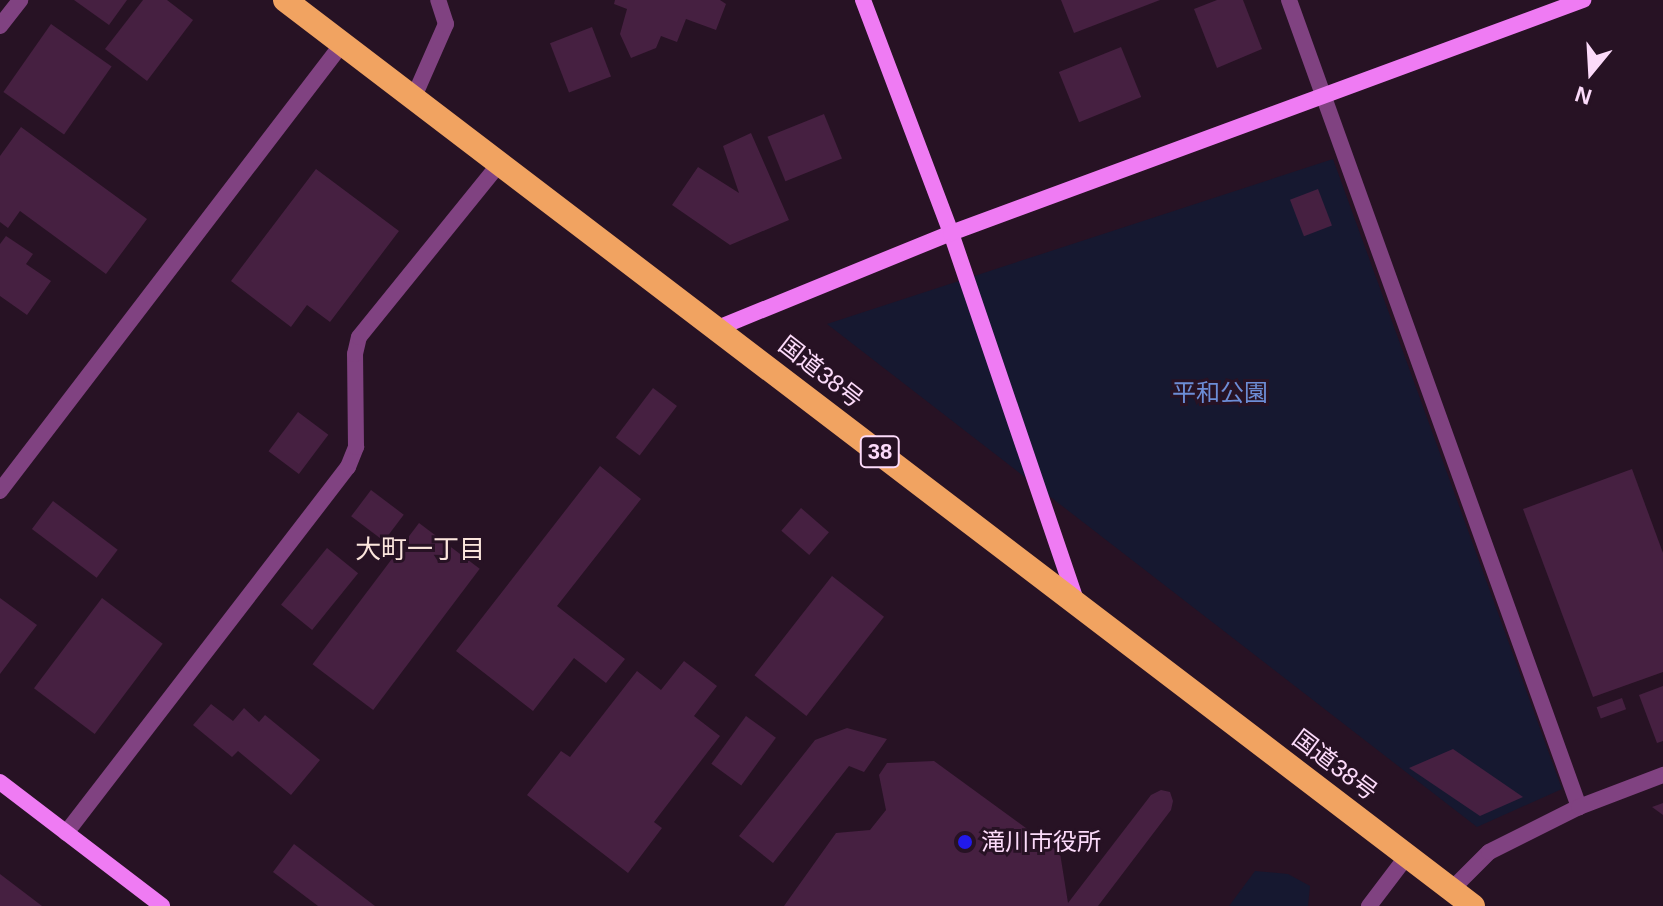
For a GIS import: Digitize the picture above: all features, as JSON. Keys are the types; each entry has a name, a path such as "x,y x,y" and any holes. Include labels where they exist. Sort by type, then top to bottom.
{"highway":[{"name":"国道38号","path":"285,0 1473,906"}],"street":[{"path":"0,26 20,0"},
{"path":"413,99 446,24 438,0"},
{"path":"863,0 951,233 1078,606"},
{"path":"1289,0 1579,807"},
{"path":"718,328 951,233 1583,0"},
{"path":"0,491 342,44"},
{"path":"66,833 348,467 356,447 355,354 359,337 499,164"},
{"path":"1452,889 1489,852 1579,807 1663,775"},
{"path":"0,782 162,906"},
{"path":"1369,906 1407,856"}],"green space":[{"name":"平和公園","path":"1333,159 1562,789 1477,827 827,324"},
{"path":"1255,871 1288,874 1310,886 1308,906 1229,906"}],"building":[{"path":"74,0 127,0 109,25"},
{"path":"143,0 167,0 193,20 147,81 105,49"},
{"path":"615,0 720,0 726,4 716,30 686,19 677,42 661,36 656,48 631,58 620,34 627,9 614,4"},
{"path":"1061,0 1160,0 1074,33"},
{"path":"1217,0 1243,0 1262,49 1217,68 1194,9"},
{"path":"51,24 112,66 64,134 3,92"},
{"path":"592,27 611,76 569,93 550,43"},
{"path":"1121,47 1141,97 1079,122 1059,72"},
{"path":"824,114 842,159 785,181 767,137"},
{"path":"21,127 147,219 106,274 20,211 8,228 0,222 0,156"},
{"path":"751,133 789,220 730,245 672,205 698,167 739,193 723,146"},
{"path":"316,169 399,231 330,322 307,305 291,327 231,281"},
{"path":"1318,189 1332,225 1304,236 1290,200"},
{"path":"6,236 33,254 26,264 51,281 27,315 0,296 0,244"},
{"path":"653,388 677,406 640,456 616,438"},
{"path":"298,412 328,435 299,474 269,451"},
{"path":"600,466 641,499 557,606 625,659 606,683 574,658 533,711 456,651"},
{"path":"1632,469 1663,553 1663,672 1593,697 1523,509"},
{"path":"371,490 404,515 384,541 351,516"},
{"path":"53,501 118,550 97,578 32,529"},
{"path":"801,508 829,532 809,555 781,531"},
{"path":"419,523 480,569 373,710 312,664"},
{"path":"327,548 358,573 312,630 281,605"},
{"path":"832,576 884,617 806,716 754,675"},
{"path":"0,598 37,625 0,674"},
{"path":"102,598 163,644 95,734 34,688"},
{"path":"684,661 717,686 694,716 720,736 654,822 662,828 628,873 527,795 561,751 570,757 637,671 661,690"},
{"path":"1663,686 1663,741 1657,743 1639,695"},
{"path":"1622,698 1626,709 1601,719 1597,707"},
{"path":"211,704 233,721 244,708 259,722 265,715 320,760 291,795 238,751 232,757 193,725"},
{"path":"746,716 776,738 741,785 711,764"},
{"path":"847,728 887,739 864,772 849,766 773,863 739,836 815,740"},
{"path":"1453,749 1523,797 1480,816 1409,768"},
{"path":"934,761 1060,853 1068,903 1151,795 1161,790 1170,792 1173,801 1171,810 1098,906 784,906 836,833 870,830 886,810 879,775 887,763"},
{"path":"1663,803 1663,815 1652,807"},
{"path":"294,844 375,906 318,906 273,872"},
{"path":"0,874 42,906 0,906"}],"place":[{"name":"滝川市役所","path":"965,842"}],"district":[{"name":"大町一丁目","path":"420,550"}]}
